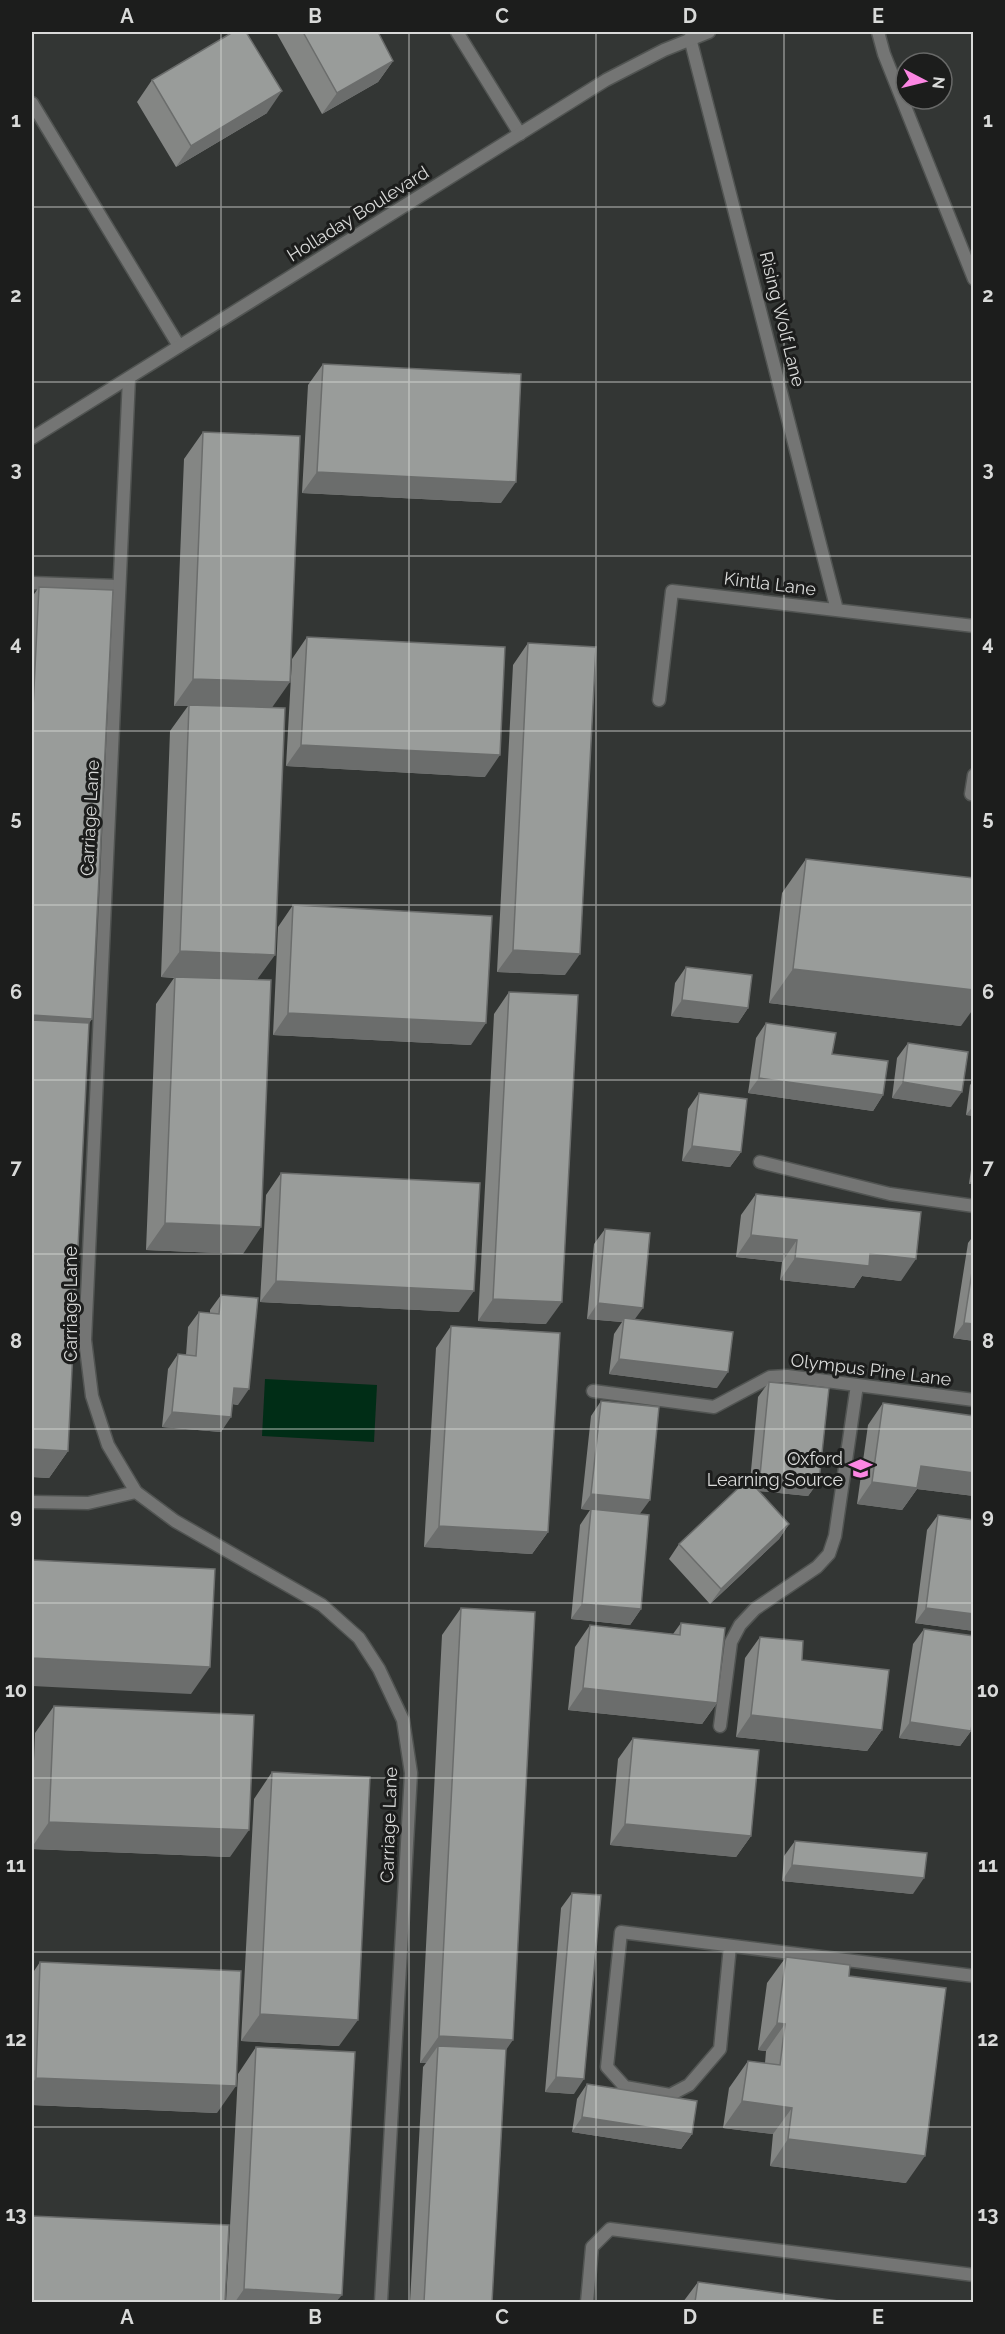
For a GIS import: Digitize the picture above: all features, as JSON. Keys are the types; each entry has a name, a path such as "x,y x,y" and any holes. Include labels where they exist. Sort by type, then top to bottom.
{"street":[{"path":"457,32 520,134"},
{"name":"Holladay Boulevard","path":"32,438 606,80 690,38 709,32"},
{"path":"878,32 884,54 974,279"},
{"name":"Rising Wolf Lane","path":"690,38 837,610"},
{"path":"32,103 179,346"},
{"name":"Carriage Lane","path":"129,378 85,1340 92,1396 108,1445 135,1492 175,1521 322,1605 359,1638 379,1669 403,1720 411,1773 381,2302"},
{"path":"32,583 118,586"},
{"name":"Kintla Lane","path":"659,700 672,591 974,626"},
{"path":"971,794 974,775"},
{"path":"760,1162 890,1194 974,1206"},
{"name":"Olympus Pine Lane","path":"593,1391 714,1407 770,1377 787,1376 974,1400"},
{"path":"720,1726 731,1642 740,1625 755,1610 817,1567 829,1554 835,1536 857,1385"},
{"path":"32,1502 88,1503 135,1492"},
{"path":"730,1946 720,2049 689,2085 670,2095 625,2087 607,2067 621,1932 974,1976"},
{"path":"587,2302 592,2247 610,2229 974,2275"}],"shaded area":[{"path":"265,1379 377,1385 374,1442 262,1436"}],"building":[{"path":"233,32 246,32 282,91 191,146 152,80"},
{"path":"303,32 378,32 393,61 337,93"},
{"path":"323,364 521,374 516,482 317,472"},
{"path":"203,432 300,436 290,682 193,679"},
{"path":"39,587 113,590 92,1019 32,1015 32,728"},
{"path":"307,637 505,647 500,755 301,745"},
{"path":"528,643 596,647 580,954 513,950"},
{"path":"189,705 285,708 275,955 180,951"},
{"path":"806,859 974,878 974,990 793,969"},
{"path":"293,905 492,916 486,1023 288,1013"},
{"path":"686,967 752,975 748,1008 682,1000"},
{"path":"175,977 271,980 261,1227 165,1223"},
{"path":"509,992 578,995 562,1302 493,1299"},
{"path":"32,1020 89,1023 68,1451 32,1449"},
{"path":"766,1023 836,1033 832,1054 888,1061 883,1095 759,1078"},
{"path":"908,1043 968,1052 962,1092 903,1082"},
{"path":"699,1093 747,1099 741,1152 692,1146"},
{"path":"281,1173 480,1183 474,1291 276,1281"},
{"path":"756,1194 921,1212 916,1259 870,1254 869,1266 795,1258 797,1240 751,1235"},
{"path":"605,1229 650,1233 643,1308 598,1303"},
{"path":"974,1259 974,1324 964,1323"},
{"path":"221,1295 258,1298 249,1389 234,1388 231,1417 172,1412 178,1354 196,1356 199,1312 219,1314"},
{"path":"624,1318 733,1332 728,1372 619,1359"},
{"path":"451,1326 560,1333 548,1532 439,1526"},
{"path":"769,1382 829,1388 819,1481 760,1475"},
{"path":"601,1401 659,1407 650,1500 591,1494"},
{"path":"883,1403 974,1416 974,1473 921,1466 917,1488 872,1482"},
{"path":"748,1479 789,1524 721,1589 679,1544"},
{"path":"591,1509 649,1515 641,1609 582,1604"},
{"path":"938,1515 974,1520 974,1614 926,1608"},
{"path":"32,1560 215,1569 210,1667 32,1658"},
{"path":"461,1608 535,1612 513,2040 439,2036"},
{"path":"681,1623 725,1628 717,1703 583,1688 590,1625 680,1635"},
{"path":"924,1629 974,1636 974,1712 971,1731 910,1722"},
{"path":"760,1637 803,1641 802,1660 889,1670 882,1730 751,1715"},
{"path":"54,1706 254,1715 249,1830 49,1822"},
{"path":"633,1738 759,1750 751,1836 625,1824"},
{"path":"272,1772 370,1777 358,2020 260,2014"},
{"path":"795,1841 927,1853 924,1878 792,1865"},
{"path":"572,1893 601,1895 584,2079 556,2077"},
{"path":"786,1957 850,1965 849,1976 946,1988 925,2156 788,2139 792,2108 742,2101 748,2061 780,2065 785,2024 777,2023"},
{"path":"40,1962 241,1971 236,2086 36,2078"},
{"path":"438,2046 506,2049 492,2302 424,2302"},
{"path":"256,2047 355,2052 342,2295 244,2289"},
{"path":"587,2084 697,2101 692,2134 582,2117"},
{"path":"32,2216 229,2225 225,2302 32,2302"},
{"path":"698,2282 846,2302 695,2302"}],"place":[{"name":"Oxford Learning Source","path":"861,1469"}]}
